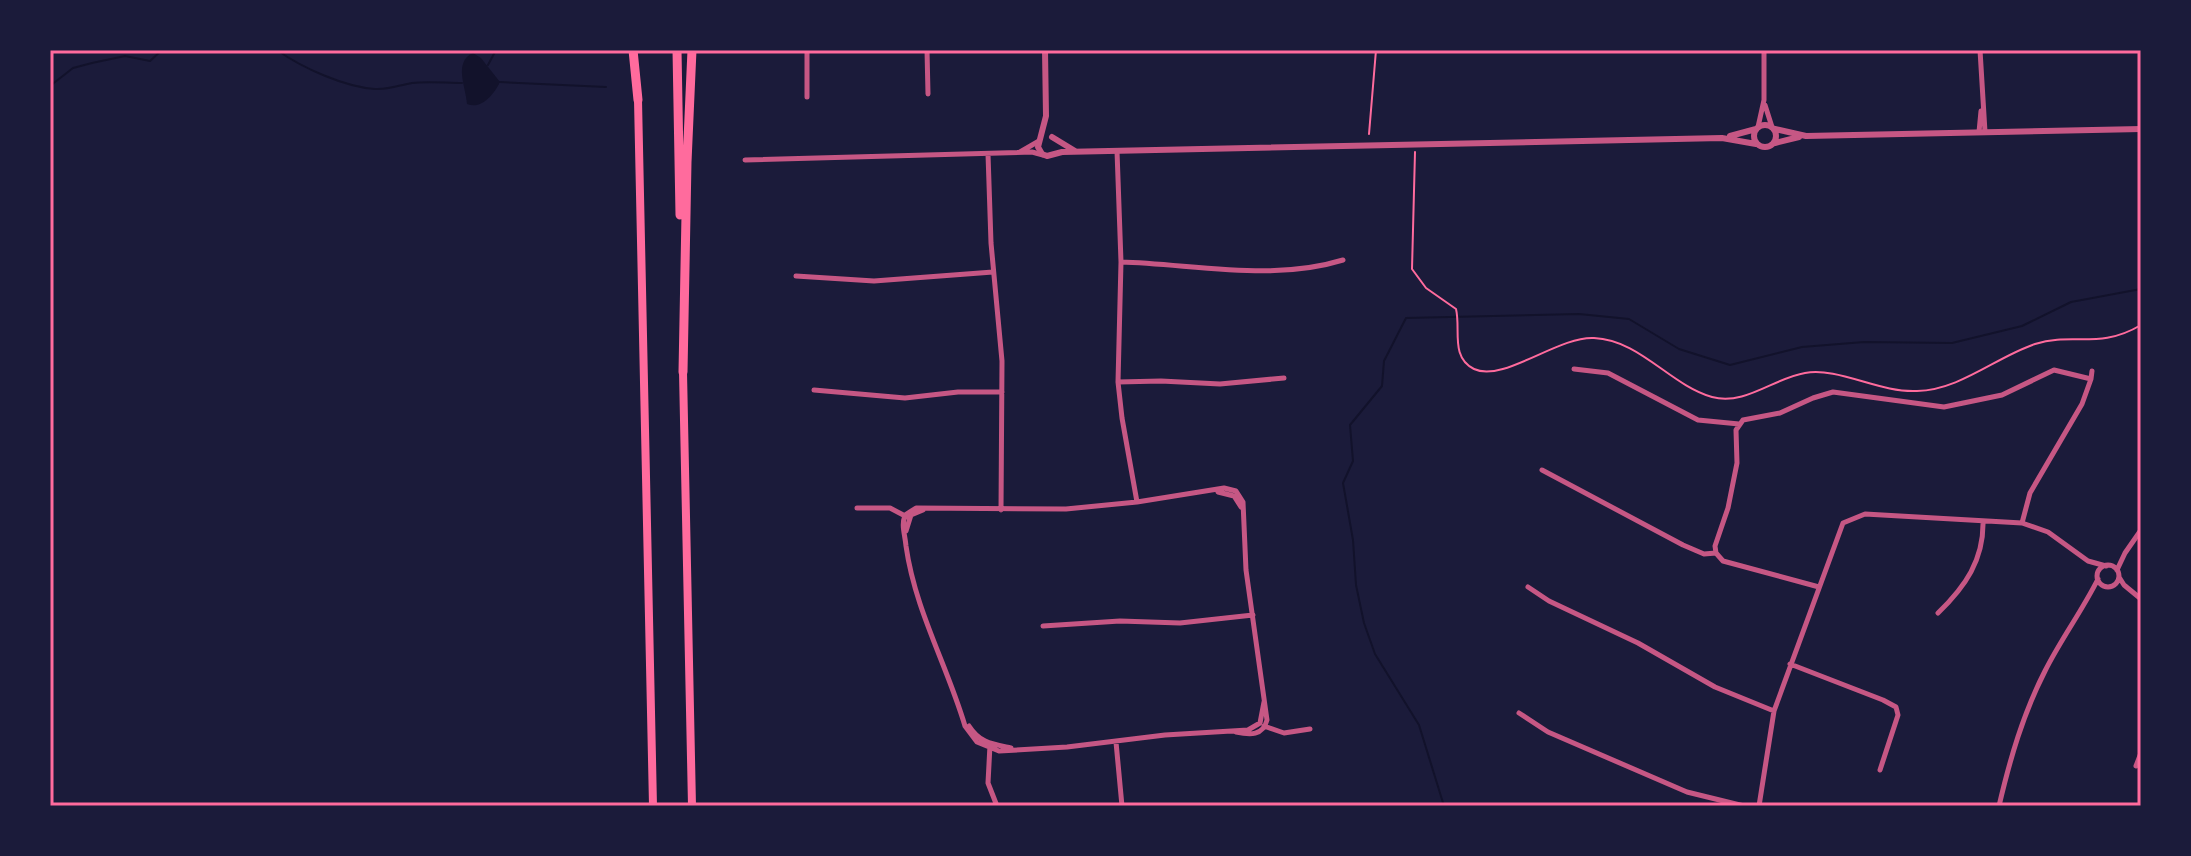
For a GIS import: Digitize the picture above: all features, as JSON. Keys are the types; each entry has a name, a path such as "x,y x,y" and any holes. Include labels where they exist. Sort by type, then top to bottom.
{"highway":[{"path":"635,50 653,806"},
{"path":"677,50 692,806"},
{"path":"683,372 692,50"}],"street":[{"path":"807,50 807,97"},
{"path":"927,50 928,94"},
{"path":"1044,155 1038,149 1046,116 1045,50"},
{"path":"1756,144 1764,100 1764,50"},
{"path":"1980,50 1982,132"},
{"path":"1764,100 1777,136 1775,143"},
{"path":"1046,116 1057,147 1053,154"},
{"path":"1722,138 1765,125 1806,136"},
{"path":"745,160 1722,138 1765,148 1806,136 2141,129"},
{"path":"1015,153 1040,140 1054,139 1078,152"},
{"path":"1117,151 1121,262 1118,382 1137,502"},
{"path":"988,154 993,272 1002,361 1001,510"},
{"path":"1121,262 1261,269 1294,268 1343,260"},
{"path":"796,276 874,281 993,272"},
{"path":"1574,369 1597,370 1626,380 1698,420 1739,424"},
{"path":"1819,587 1723,561 1716,553 1715,542 1728,508 1737,463 1736,430 1739,424 1748,418 1780,413 1833,392 1944,407 2002,395 2054,370 2091,379"},
{"path":"2022,523 2030,493 2082,404 2092,371"},
{"path":"1118,382 1220,384 1284,378"},
{"path":"814,390 905,398 958,392 1002,392"},
{"path":"1542,470 1683,545 1704,554 1716,553"},
{"path":"857,508 890,508 907,516 928,509 1078,508 1213,491 1234,493 1241,510 1264,702 1263,725"},
{"path":"1759,806 1774,711 1843,523 1852,517 1865,514 2022,523 2048,532 2088,561 2118,572 2124,585 2141,599"},
{"path":"907,516 905,537 918,601 961,711 975,735 990,746 1067,747 1165,735 1236,732 1263,725 1284,733 1310,729"},
{"path":"1938,613 1953,599 1975,567 1982,546 1983,521"},
{"path":"2088,601 2116,583 2125,553 2141,530"},
{"path":"1999,806 2025,713 2047,668 2088,601 2099,570 2125,553"},
{"path":"2088,561 2098,578 2109,587 2132,592"},
{"path":"1528,587 1549,601 1638,643 1715,687 1774,711"},
{"path":"1043,626 1120,621 1180,623 1253,615"},
{"path":"1790,664 1896,707 1898,715 1880,770"},
{"path":"1519,713 1548,732 1687,792 1744,806"},
{"path":"1116,742 1122,806"},
{"path":"990,746 988,783 997,806"},
{"path":"2136,766 2141,753"}],"path":[{"path":"1369,134 1376,50"},
{"path":"1415,144 1412,269 1422,284 1452,304 1458,313 1461,356 1471,367 1481,371 1496,371 1575,339 1597,338 1629,348 1692,388 1712,397 1752,393 1789,377 1817,372 1829,372 1887,388 1927,390 1948,385 2036,344 2110,339 2141,325"}],"shaded area":[{"path":"473,53 481,58 500,82 487,100 478,105 467,104 462,76 463,62"}],"waterway":[{"path":"50,86 73,68 125,56 150,61 162,50"},
{"path":"277,50 324,76 351,85 385,89 418,82 462,83"},
{"path":"488,65 496,50"},
{"path":"500,82 606,87"},
{"path":"1444,806 1419,725 1375,654 1364,623 1343,483 1353,461 1350,425 1382,386 1384,361 1406,318 1579,314 1629,319 1679,349 1730,365 1802,347 1864,342 1952,343 2022,326 2071,302 2141,289"}]}
